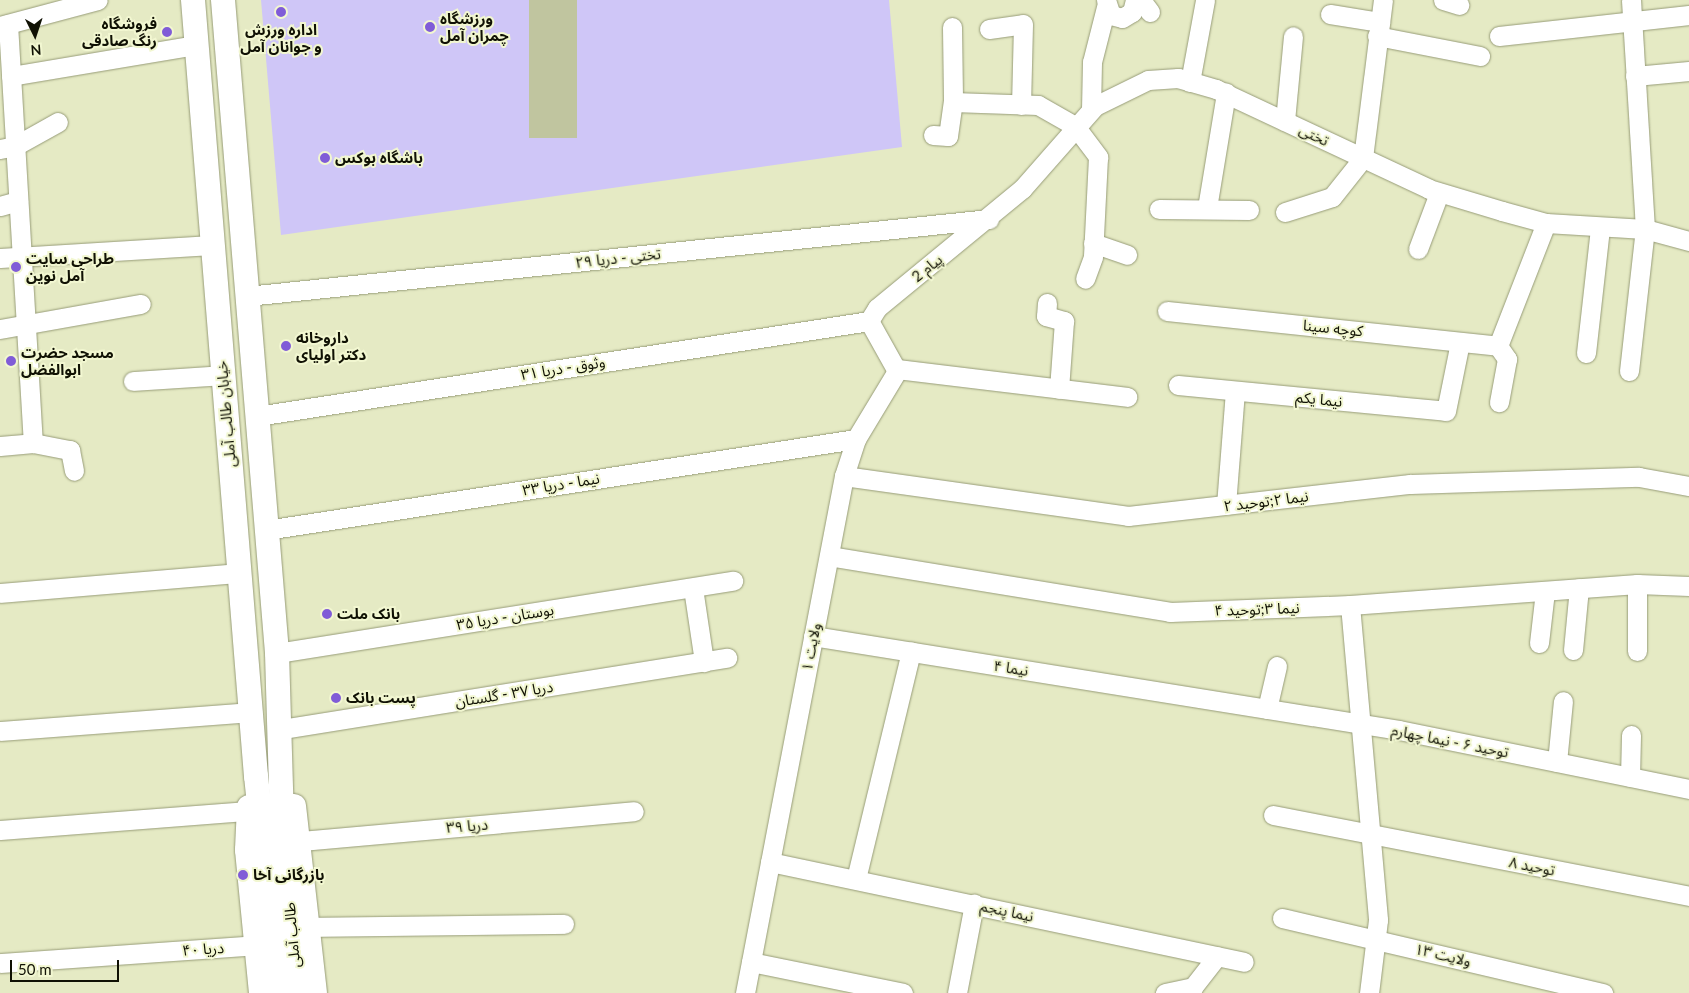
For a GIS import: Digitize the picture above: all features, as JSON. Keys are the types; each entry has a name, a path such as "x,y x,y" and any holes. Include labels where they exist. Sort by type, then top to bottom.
{"main road":[{"name":"خیابان طالب آملی","path":"193,0 256,776 264,819"},
{"name":"خیابان طالب آملی","path":"223,0 282,729 282,771 264,819"},
{"path":"201,116 214,128 225,123 232,109"},
{"path":"208,186 216,172 222,172 234,180 239,191"},
{"path":"282,771 301,842 315,993"},
{"path":"261,993 246,850 264,819"},
{"name":"طالب آملی","path":"264,819 279,993"},
{"name":"طالب آملی","path":"264,819 298,993"}],"street":[{"path":"33,442 18,201 8,148 11,76 4,25 98,0"},
{"path":"1190,82 1205,0"},
{"path":"1285,212 1332,197 1363,158 1383,0"},
{"path":"1629,371 1645,229 1630,0"},
{"path":"1106,2 1111,15 1122,18 1132,12 1140,2"},
{"path":"1091,110 1092,62 1106,2"},
{"path":"1330,14 1480,56"},
{"path":"1499,36 1632,24 1689,15"},
{"path":"989,29 1023,24 1021,105"},
{"path":"933,135 948,136 953,102 952,27"},
{"path":"1285,121 1293,36"},
{"path":"11,76 196,45"},
{"path":"1635,76 1689,72"},
{"name":"تختی","path":"989,219 1036,175 1075,126 1091,110 1132,84 1178,78 1226,93 1439,193 1546,222 1600,229 1645,229 1689,241"},
{"path":"1207,208 1226,93"},
{"path":"953,102 1038,106 1075,126 1098,157 1093,243 1084,279"},
{"path":"8,148 58,122"},
{"path":"1418,249 1439,193"},
{"path":"0,206 18,201"},
{"path":"1159,208 1249,210"},
{"name":"تختی - دریا ۲۹","path":"247,296 989,219"},
{"name":"پیام 2","path":"869,321 877,308 989,219"},
{"path":"1499,402 1507,360 1498,346 1546,222"},
{"path":"1586,352 1600,229"},
{"path":"1093,243 1127,254"},
{"path":"0,258 212,245"},
{"path":"1047,303 1046,316 1064,321 1059,389"},
{"path":"0,329 26,327 141,304"},
{"name":"کوچه سینا","path":"1167,311 1498,346"},
{"path":"869,321 897,369 1127,397"},
{"name":"وثوق - دریا ۳۱","path":"257,416 869,321"},
{"name":"نیما یکم","path":"1235,391 1446,411 1460,342"},
{"name":"ولایت ۱","path":"745,993 844,476 856,439 897,369"},
{"path":"133,382 223,375"},
{"path":"1178,385 1235,391 1226,505"},
{"name":"نیما - دریا ۳۳","path":"266,530 856,439"},
{"path":"0,446 33,442 70,450 74,471"},
{"name":"نیما ۲;توحید ۲","path":"844,476 1128,516 1410,484 1639,477 1689,486"},
{"name":"نیما ۳;توحید ۴","path":"828,556 1156,612 1350,605 1637,584 1689,586"},
{"path":"0,593 240,574"},
{"name":"بوستان - دریا ۳۵","path":"277,653 733,581"},
{"path":"1637,584 1637,651"},
{"path":"692,588 704,662"},
{"path":"1573,650 1579,588"},
{"path":"1539,643 1545,591"},
{"path":"1350,605 1374,837 1378,940 1369,993"},
{"name":"نیما ۴","path":"813,636 1209,700"},
{"path":"856,879 910,652"},
{"name":"دریا ۳۷ - گلستان","path":"282,729 726,658"},
{"path":"1267,710 1277,666"},
{"name":"توحید ۶ - نیما چهارم","path":"1209,700 1362,724 1689,789"},
{"path":"1557,762 1563,701"},
{"path":"0,731 252,712"},
{"path":"1630,777 1631,735"},
{"name":"دریا ۳۹","path":"301,842 634,812"},
{"name":"توحید ۸","path":"1274,815 1374,837 1689,896"},
{"path":"0,830 264,819"},
{"name":"نیما پنجم","path":"770,862 1244,962"},
{"path":"957,993 974,904"},
{"name":"ولایت ۱۳","path":"1282,918 1603,993"},
{"path":"310,927 564,924"},
{"name":"دریا ۴۰","path":"0,963 256,945"},
{"path":"1165,993 1193,986 1217,956"},
{"path":"751,962 903,993"}],"shaded area":[{"path":"261,0 889,0 902,147 281,235"}],"building":[{"path":"529,0 577,0 577,138 529,138"}],"place":[{"name":"اداره ورزش و جوانان آمل","path":"281,12"},
{"name":"ورزشگاه چمران آمل","path":"430,27"},
{"name":"فروشگاه رنگ صادقی","path":"167,32"},
{"name":"باشگاه‌ بوکس","path":"325,158"},
{"name":"طراحی سایت آمل نوین","path":"16,267"},
{"name":"داروخانه دکتر اولیای","path":"286,346"},
{"name":"مسجد حضرت ابوالفضل","path":"11,361"},
{"name":"بانک ملت","path":"327,614"},
{"name":"پست بانک","path":"336,698"},
{"name":"بازرگانی آخا","path":"243,875"}]}
